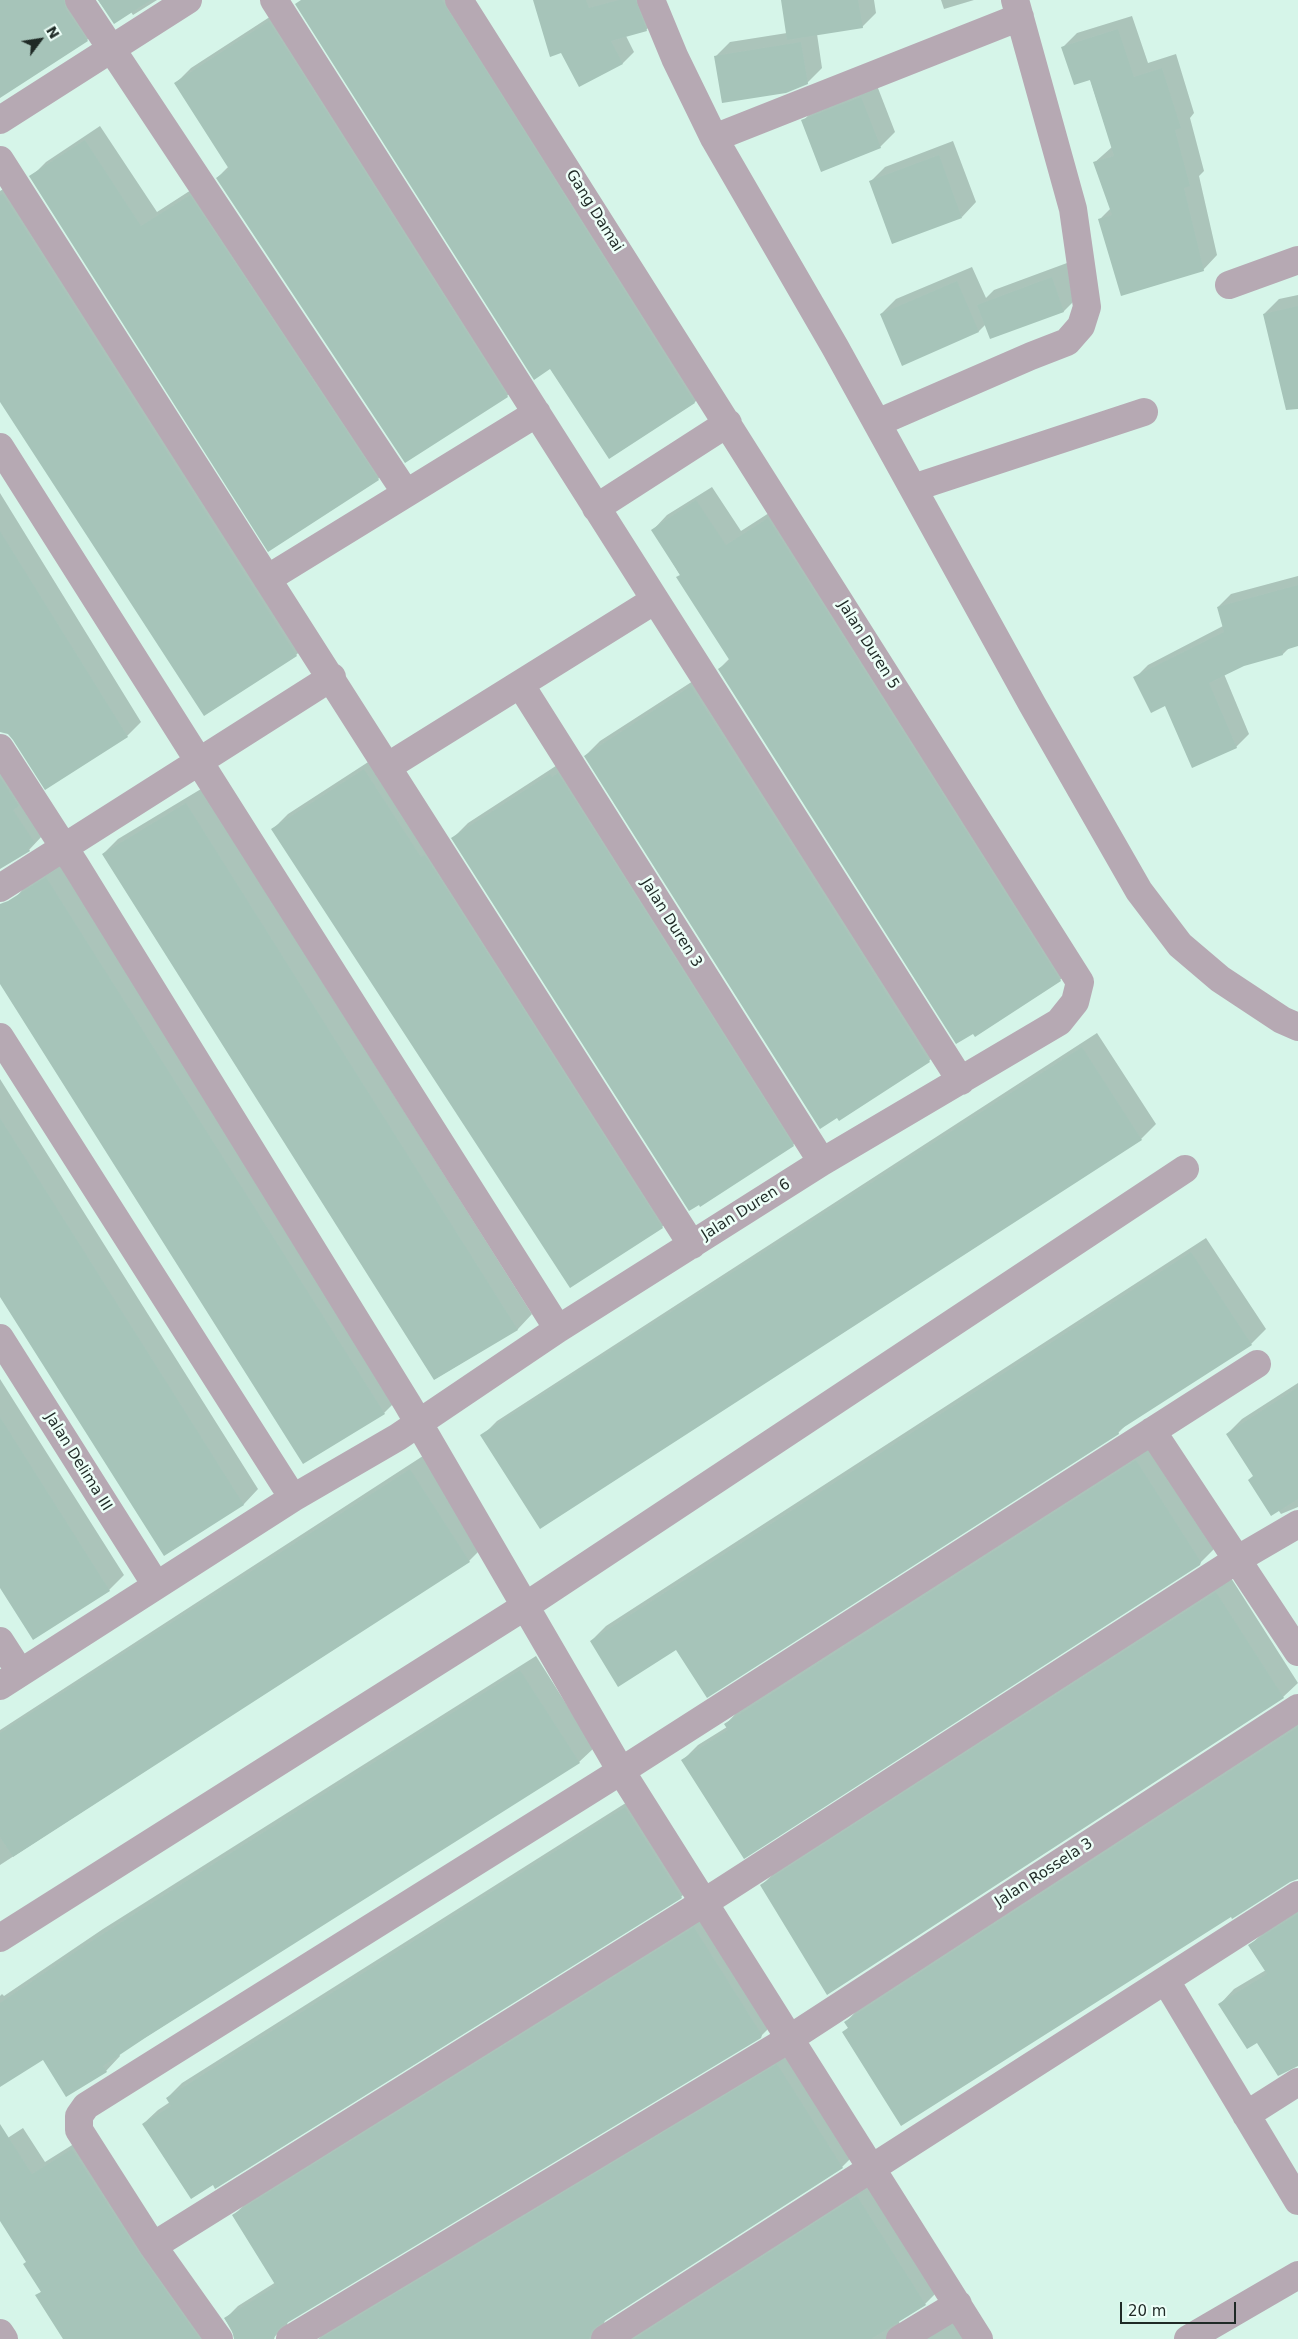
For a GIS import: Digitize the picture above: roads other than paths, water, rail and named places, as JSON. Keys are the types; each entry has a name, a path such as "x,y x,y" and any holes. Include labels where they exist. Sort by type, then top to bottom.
{"street":[{"path":"79,0 406,493"},
{"path":"0,120 188,0"},
{"path":"274,0 961,1082"},
{"name":"Gang Damai","path":"459,0 728,423"},
{"path":"651,0 675,58 714,138 877,423 1139,891 1180,945 1220,979 1282,1020 1298,1027"},
{"path":"714,138 1017,8 1073,209 1087,306 1081,326 1067,342 877,423"},
{"path":"0,160 267,579 332,677 386,767 692,1245"},
{"path":"1229,285 1298,260"},
{"path":"913,488 1144,412"},
{"path":"267,579 536,413"},
{"path":"596,508 728,423"},
{"name":"Jalan Duren 5","path":"728,423 1080,982 1075,1002"},
{"path":"0,448 200,760 558,1329"},
{"path":"386,767 655,600"},
{"path":"0,888 332,677"},
{"name":"Jalan Duren 3","path":"520,684 822,1162"},
{"path":"0,748 64,847 419,1423 524,1607 702,1903 979,2339"},
{"name":"Jalan Duren 6","path":"10,1679 294,1498 398,1437 558,1329 822,1162 961,1082 1059,1022 1075,1002"},
{"path":"0,1037 294,1498"},
{"path":"0,1938 524,1607 1185,1169"},
{"name":"Jalan Delima III","path":"0,1338 156,1585"},
{"path":"219,2339 153,2246 79,2130 79,2116 86,2106 621,1771 1256,1364"},
{"path":"1152,1431 1298,1652"},
{"path":"153,2246 702,1903 1238,1559 1298,1524"},
{"path":"0,1641 10,1679"},
{"name":"Jalan Rossela 3","path":"290,2339 789,2039 1298,1708"},
{"path":"605,2339 1298,1895"},
{"path":"1166,1981 1298,2201"},
{"path":"1246,2115 1298,2082"},
{"path":"1188,2339 1298,2275"},
{"path":"900,2339 958,2304"},
{"path":"0,2333 4,2339"}]}
